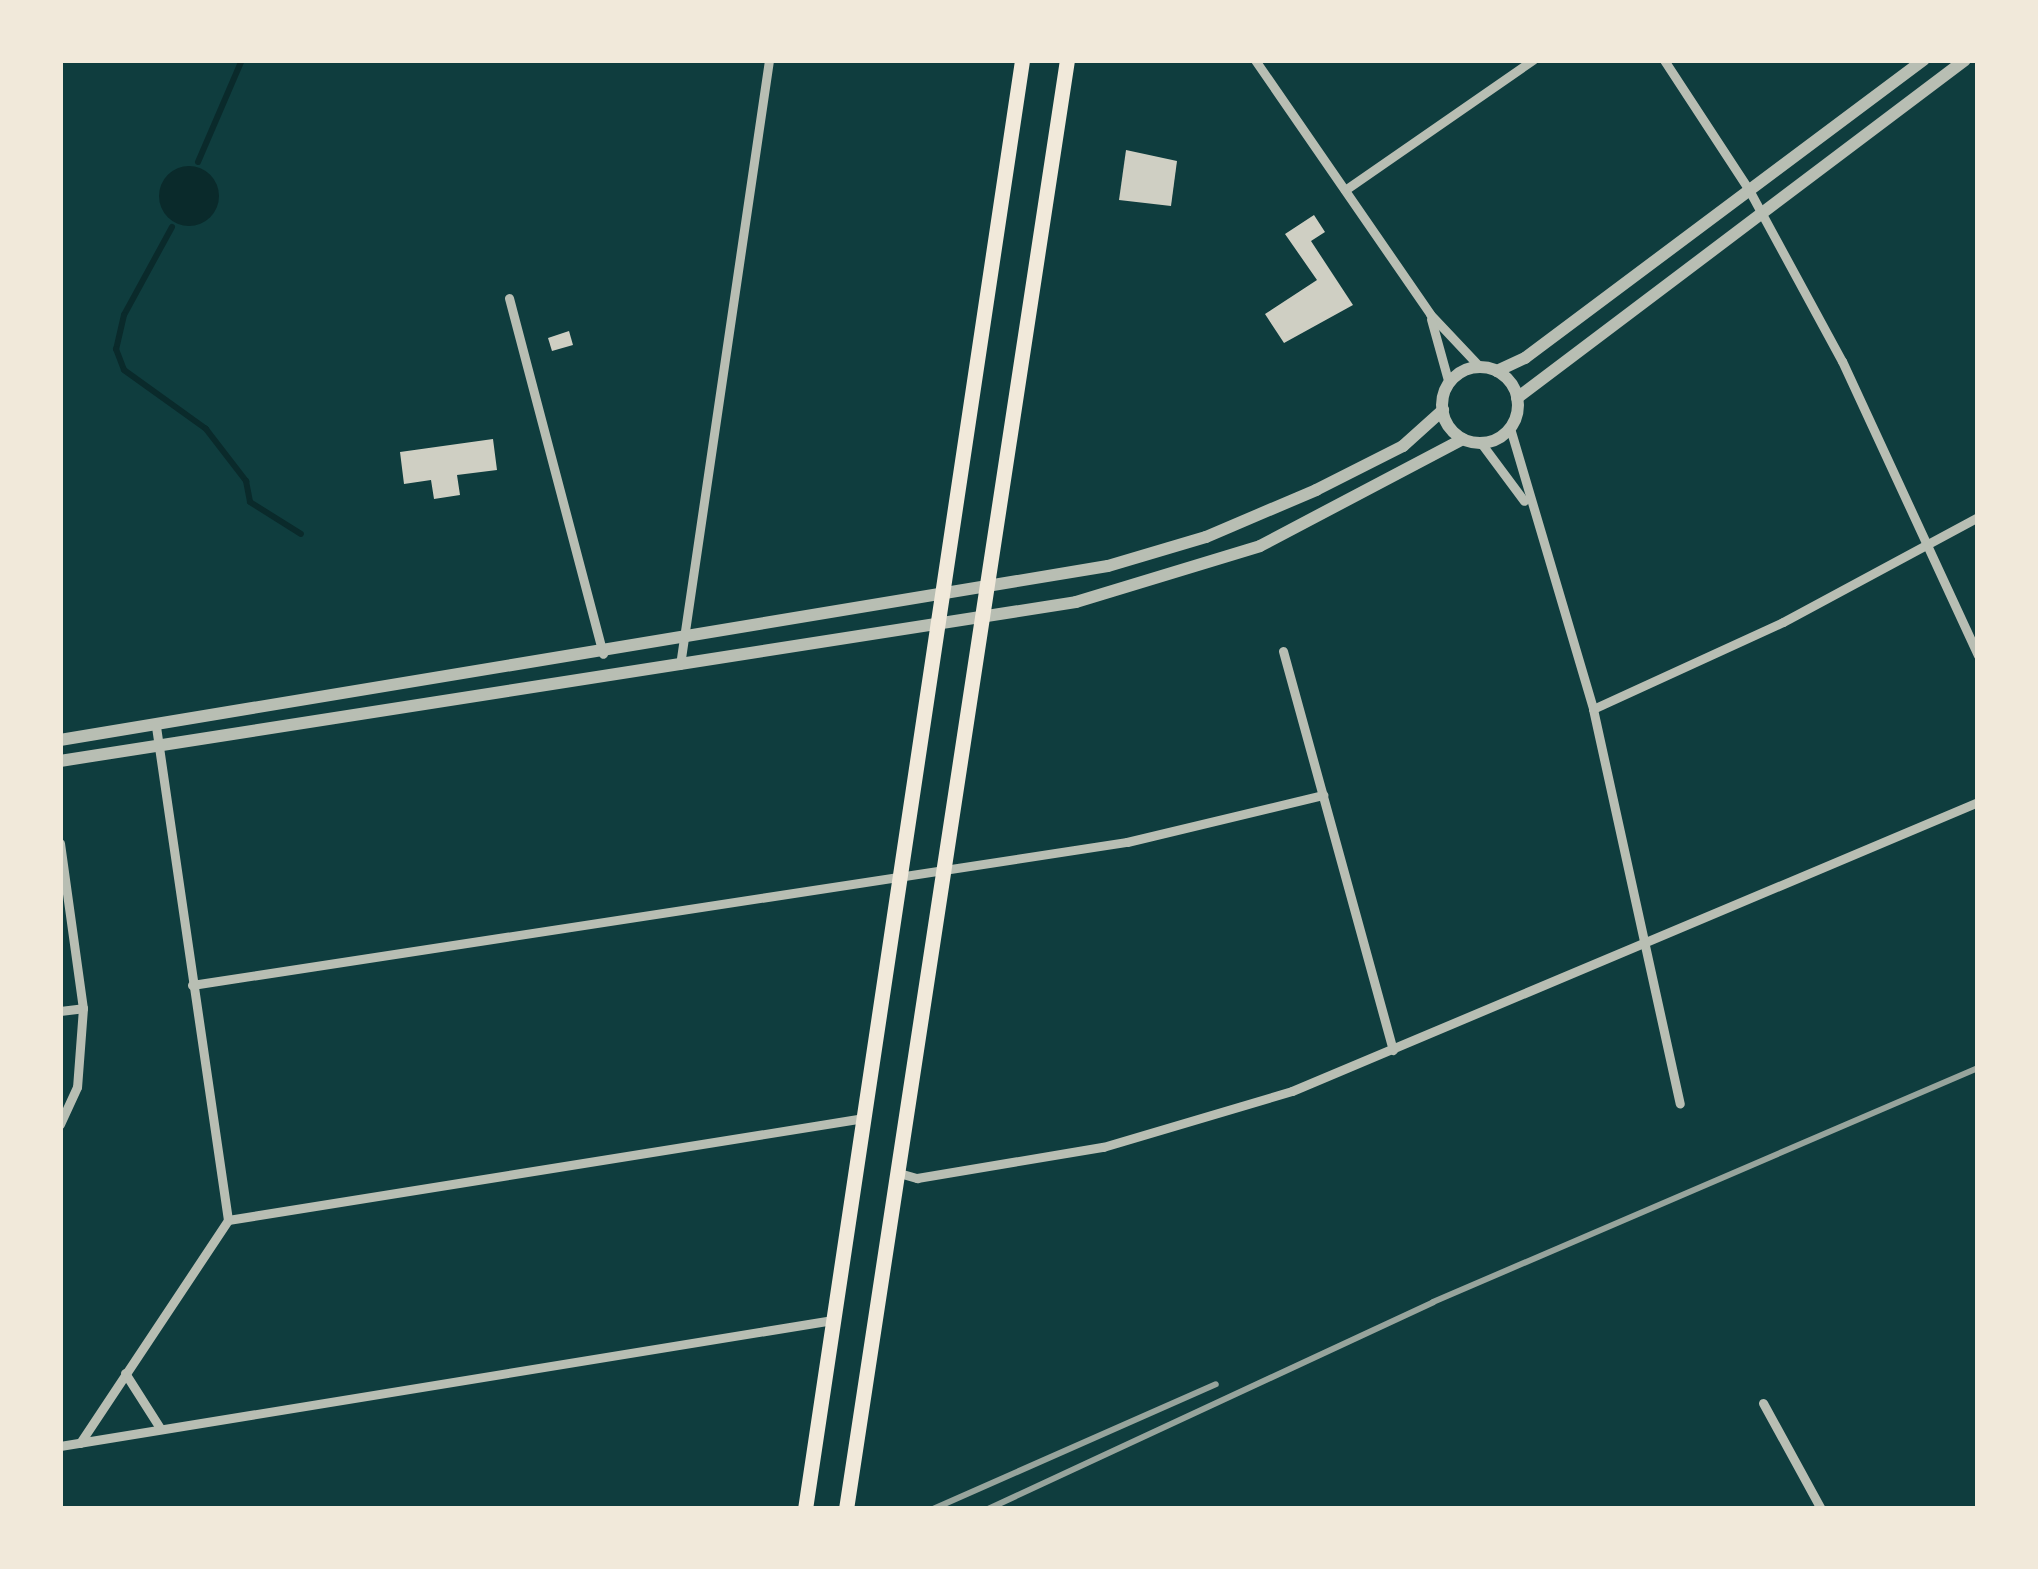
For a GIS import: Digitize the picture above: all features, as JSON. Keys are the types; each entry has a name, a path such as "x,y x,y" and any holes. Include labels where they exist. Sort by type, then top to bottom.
{"main road":[{"path":"805,1509 1022,60"},
{"path":"847,1501 1067,60"}],"street":[{"path":"680,664 769,60"},
{"path":"1255,60 1430,314 1480,367 1497,370 1525,358 1924,60"},
{"path":"1345,190 1533,60"},
{"path":"1664,60 1762,212 1930,543 1978,655"},
{"path":"1680,1104 1593,709 1527,505 1510,428 1517,398 1965,60"},
{"path":"509,298 603,654"},
{"path":"60,740 984,589 1206,537 1403,446 1443,410 1449,384 1430,314"},
{"path":"1449,384 1480,367"},
{"path":"1497,370 1517,398"},
{"path":"1443,410 1463,439"},
{"path":"60,760 979,618 1210,566 1302,527 1463,439 1481,443 1510,428"},
{"path":"1481,443 1527,505"},
{"path":"1593,709 1978,517"},
{"path":"1283,651 1393,1050"},
{"path":"80,1443 228,1220 156,726"},
{"path":"192,985 1126,842 1323,795"},
{"path":"899,1173 917,1178 1184,1127 1393,1050 1978,802"},
{"path":"60,843 83,1008 77,1087 60,1124"},
{"path":"60,1011 83,1008"},
{"path":"228,1220 864,1118"},
{"path":"60,1446 833,1320"},
{"path":"125,1373 160,1428"},
{"path":"1763,1403 1821,1509"}],"water":[{"path":"189,166 210,175 219,196 210,217 189,226 168,217 159,196 168,175"}],"building":[{"path":"1126,150 1177,161 1171,206 1119,200"},
{"path":"1314,215 1325,232 1311,241 1353,305 1284,343 1265,314 1317,280 1285,234"},
{"path":"569,331 573,345 552,351 548,338"},
{"path":"493,439 497,470 457,475 460,495 434,499 431,480 404,484 400,452"}],"waterway":[{"path":"198,162 242,60"},
{"path":"172,227 124,315 116,349 124,370 206,429 246,481 250,502 301,534"}],"railway":[{"path":"988,1509 1433,1302 1978,1068"},
{"path":"933,1509 1216,1384"}]}
